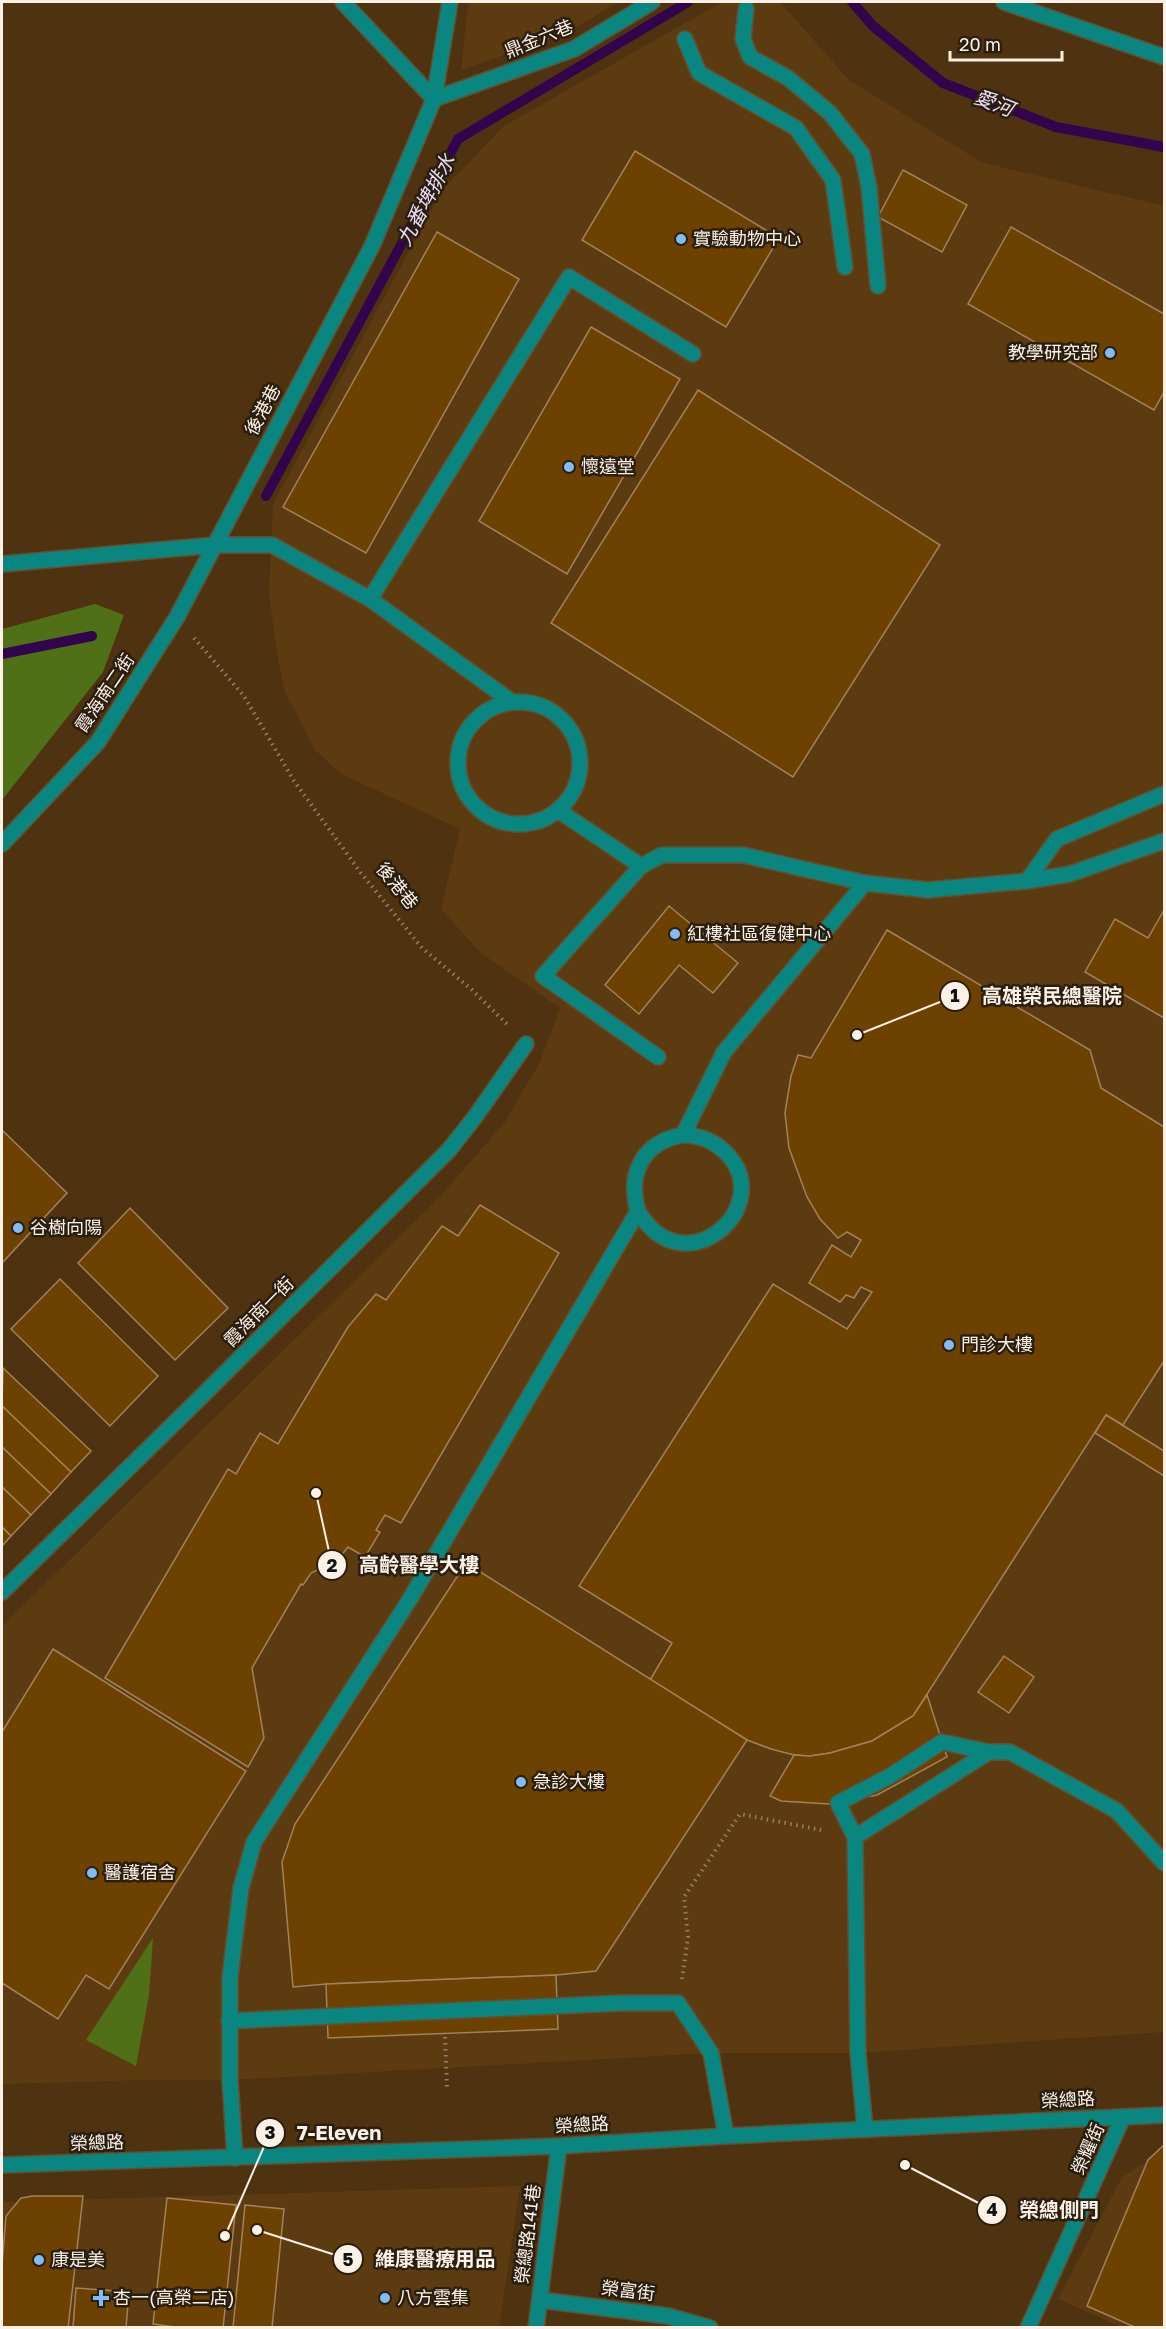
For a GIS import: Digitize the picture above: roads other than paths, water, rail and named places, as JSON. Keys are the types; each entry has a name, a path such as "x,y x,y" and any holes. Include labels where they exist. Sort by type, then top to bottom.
{"street":[{"path":"343,2 434,99"},
{"name":"後港巷","path":"215,544 372,246 434,99 450,2"},
{"name":"鼎金六巷","path":"434,99 574,49 652,2"},
{"path":"1004,2 1164,57"},
{"path":"746,9 743,39 750,57 788,78 830,113 862,154 869,187 878,286"},
{"path":"685,39 699,73 796,128 833,180 845,267"},
{"path":"370,599 569,277 693,354"},
{"path":"2,564 215,544 272,545 370,599 512,702"},
{"name":"霞海南二街","path":"2,844 98,742 177,617 215,544"},
{"path":"512,702 532,703 550,710 565,723 576,739 580,758 579,777 572,795 559,811 541,821 521,825 500,823 481,813 468,797 459,778 458,757 463,737 475,720 492,708 512,702"},
{"path":"1028,881 1057,839 1164,794"},
{"path":"559,811 641,866"},
{"path":"658,1057 543,976 641,866 662,855 743,855 865,883 928,890 1028,881 1070,874 1164,841"},
{"path":"683,1135 724,1052 865,883"},
{"name":"霞海南一街","path":"2,1592 449,1150 526,1044"},
{"path":"683,1135 704,1138 720,1146 732,1159 739,1176 740,1194 736,1212 725,1227 712,1236 696,1243 667,1240 645,1224 638,1211 634,1196 634,1180 643,1158 663,1141 683,1135"},
{"path":"235,2158 229,2021 230,1977 241,1888 255,1842 410,1599 638,1211"},
{"path":"865,2129 858,2053 855,1838 838,1803 890,1776 942,1742 989,1752 1010,1752 1118,1811 1164,1863"},
{"path":"855,1838 989,1752"},
{"path":"229,2021 678,2003 711,2053 726,2136"},
{"name":"榮總路","path":"2,2165 559,2146 1164,2115"},
{"name":"榮耀街","path":"1028,2328 1124,2117"},
{"name":"榮總路141巷","path":"536,2328 559,2146"},
{"name":"榮富街","path":"540,2300 668,2316 710,2328"}],"waterway":[{"name":"九番埤排水","path":"266,496 458,139 688,2"},
{"name":"愛河","path":"852,2 873,26 943,83 1056,127 1164,147"},
{"name":"九番埤排水","path":"2,654 92,636"}],"place":[{"name":"實驗動物中心","path":"681,239"},
{"name":"教學研究部","path":"1110,353"},
{"name":"懷遠堂","path":"569,467"},
{"name":"紅樓社區復健中心","path":"675,934"},
{"name":"高雄榮民總醫院","path":"857,1035"},
{"name":"谷樹向陽","path":"18,1228"},
{"name":"門診大樓","path":"949,1345"},
{"name":"高齡醫學大樓","path":"316,1493"},
{"name":"急診大樓","path":"521,1782"},
{"name":"醫護宿舍","path":"92,1873"},
{"name":"榮總側門","path":"905,2165"},
{"name":"維康醫療用品","path":"257,2230"},
{"name":"7-Eleven","path":"225,2236"},
{"name":"康是美","path":"39,2260"},
{"name":"杏一(高榮二店)","path":"101,2298"},
{"name":"八方雲集","path":"385,2298"}]}
